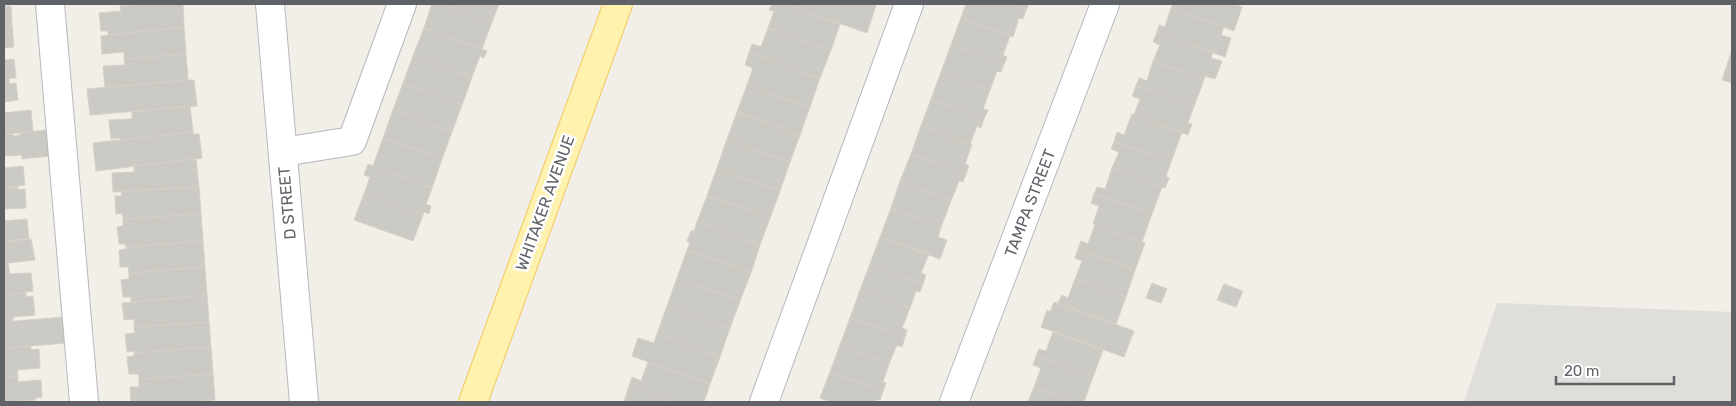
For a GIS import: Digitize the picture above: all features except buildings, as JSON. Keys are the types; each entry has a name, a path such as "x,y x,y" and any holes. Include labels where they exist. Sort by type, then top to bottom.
{"main road":[{"name":"WHITAKER AVENUE","path":"473,402 618,4"}],"street":[{"path":"50,4 84,402"},
{"name":"D STREET","path":"270,4 304,402"},
{"path":"283,152 352,141 402,4"},
{"path":"764,402 909,4"},
{"name":"TAMPA STREET","path":"954,402 1105,4"}],"shaded area":[{"path":"1497,303 1732,312 1732,402 1464,402"}]}
